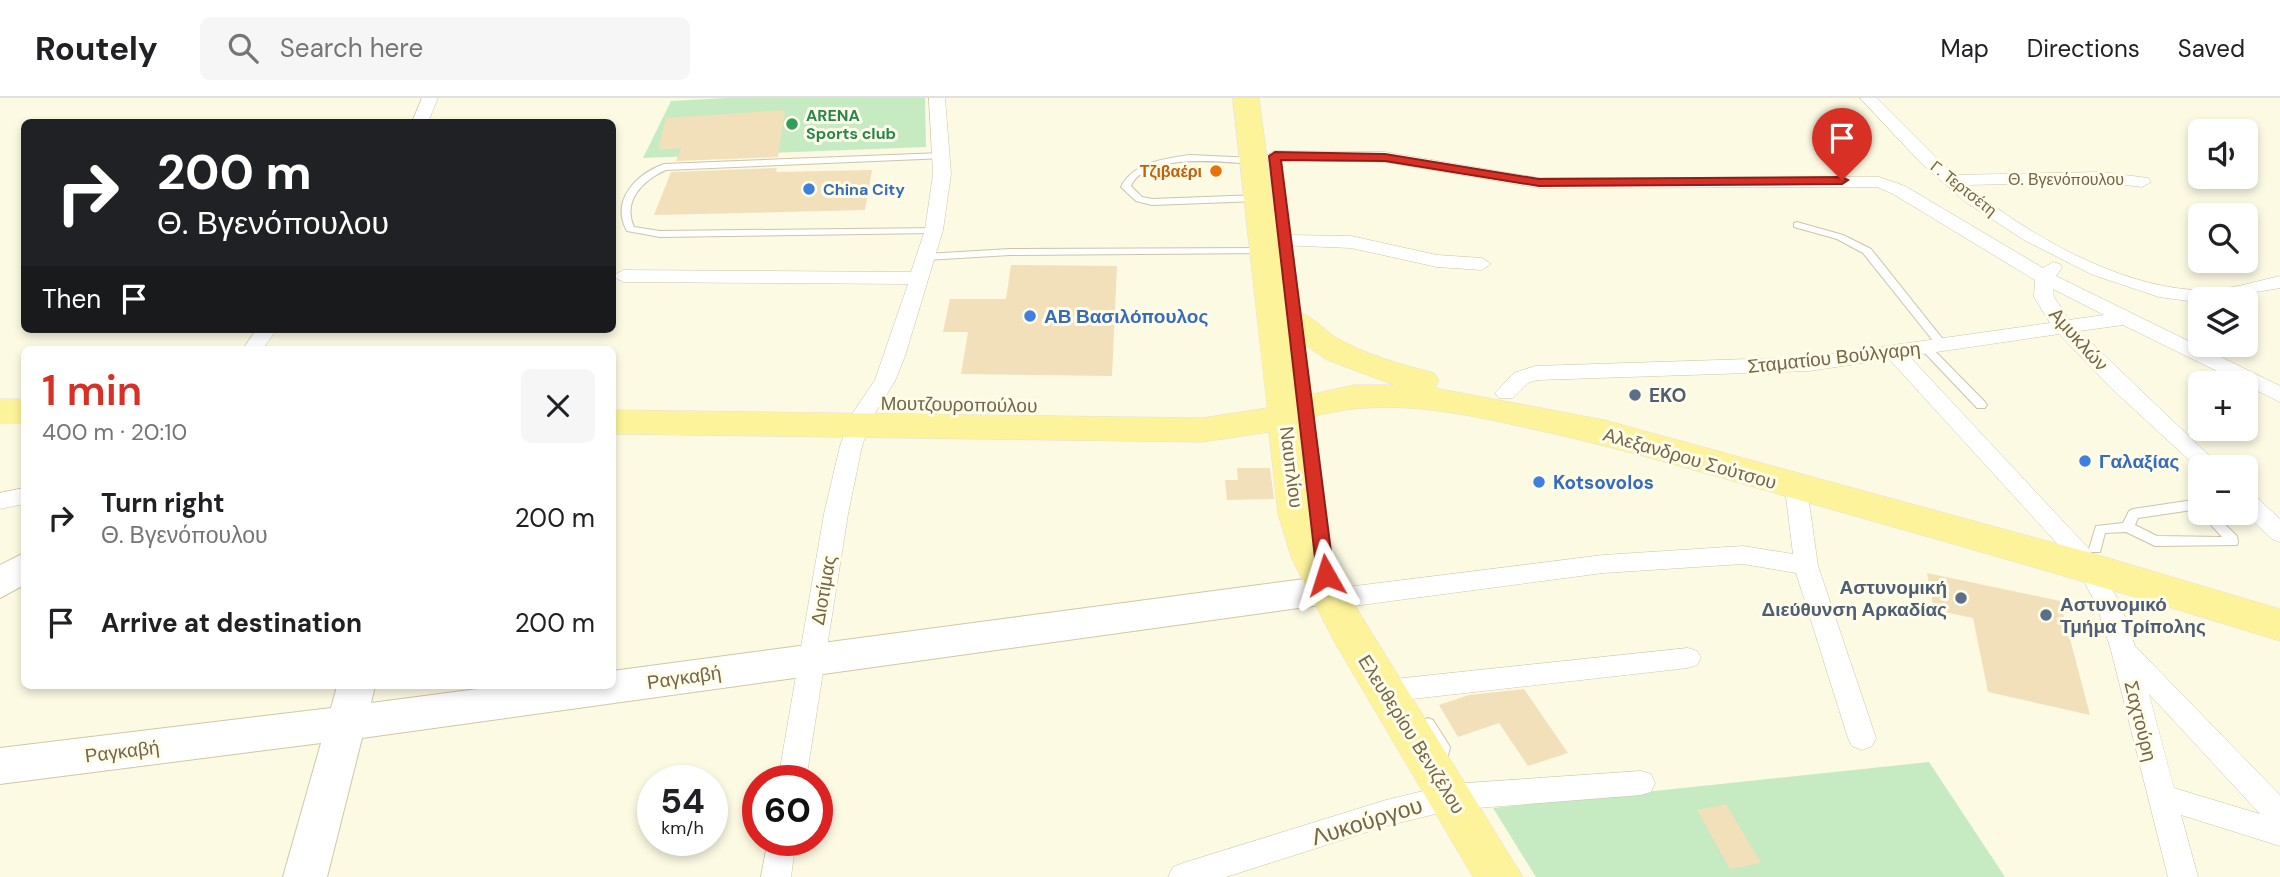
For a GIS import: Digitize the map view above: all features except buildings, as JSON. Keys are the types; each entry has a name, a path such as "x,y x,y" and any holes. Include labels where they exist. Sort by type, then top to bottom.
{"main road":[{"name":"Ναυπλίου","path":"1246,98 1264,158 1294,398 1329,594"},
{"name":"Ναυπλίου","path":"1266,98 1264,158 1259,198 1295,321 1293,482 1304,542 1329,594"},
{"path":"1295,321 1318,343 1339,354 1422,381"},
{"name":"Αλεξανδρου Σούτσου","path":"1294,398 1334,376 1422,381 1506,393 1611,415 2085,553 2280,604"},
{"path":"0,390 21,390"},
{"name":"Αλεξανδρου Σούτσου","path":"1294,398 1378,395 1472,404 1604,432 1796,488 2085,553 2280,625"},
{"name":"Μουτζουροπούλου","path":"616,422 1213,406 1294,398"},
{"name":"Μουτζουροπούλου","path":"616,400 1202,430 1261,422 1294,398"},
{"path":"0,411 21,411"},
{"path":"1202,430 1248,438 1278,460 1293,482"},
{"name":"Ελευθερίου Βενιζέλου","path":"1329,594 1389,698 1445,785 1499,877"}],"street":[{"path":"421,119 430,98"},
{"name":"Διοτίμας","path":"794,765 836,514 864,414 885,381 934,230 941,192 942,156 937,98"},
{"name":"Γ. Τερτσέτη","path":"1868,98 1949,180 2007,220 2075,258"},
{"path":"1264,158 1385,157 1539,183 1879,182 1899,190 2046,278 2280,395"},
{"name":"Θ. Βγενόπουλου","path":"1949,180 2101,177 2142,182"},
{"path":"1275,246 1351,242 1437,261 1482,264"},
{"path":"2046,278 2059,264 2075,258 2131,284 2182,295 2213,295 2280,282"},
{"path":"623,276 920,278"},
{"name":"Αμυκλών","path":"2046,278 2043,296 2065,327 2198,455"},
{"name":"Σταματίου Βούλγαρη","path":"1506,393 1521,378 1535,373 1774,367 2126,318"},
{"name":"Σαχτούρη","path":"1894,352 2085,553 2108,603 2124,650 2183,877"},
{"path":"1796,488 1806,566 1861,738"},
{"path":"0,501 21,497"},
{"path":"2258,512 2280,533"},
{"path":"1329,594 1627,562 1743,555 1806,566"},
{"path":"0,584 21,568"},
{"name":"Ραγκαβή","path":"616,678 811,659 1329,594"},
{"path":"2124,650 2280,815"},
{"path":"1389,698 1688,658"},
{"name":"Ραγκαβή","path":"0,766 352,704 505,689"},
{"path":"305,877 352,704"},
{"name":"Λυκούργου","path":"1183,877 1386,814 1445,785 1641,783"},
{"path":"2160,796 2280,832"},
{"path":"776,877 779,856"}],"lane":[{"path":"934,230 660,234 631,229 624,212 626,203 644,177 664,167 942,156"},
{"path":"1259,198 1152,202 1139,199 1126,187 1130,178 1141,170 1169,159 1212,156 1264,158"},
{"path":"1797,225 1840,237 1867,251 1933,346 1982,405"},
{"path":"926,257 1010,252 1275,246"},
{"path":"2128,527 2133,514 2188,506"},
{"path":"2085,553 2100,529 2128,527 2155,541 2232,542 2217,525"}],"green space":[{"name":"ARENA Sports club","path":"727,98 925,98 926,147 643,158 671,101"},
{"path":"1929,762 2005,877 1536,877 1493,808"}],"place":[{"name":"ARENA Sports club","path":"792,124"},
{"name":"Τζιβαέρι","path":"1216,171"},
{"name":"China City","path":"809,189"},
{"name":"ΑΒ Βασιλόπουλος","path":"1030,316"},
{"name":"EKO","path":"1635,395"},
{"name":"Γαλαξίας","path":"2085,461"},
{"name":"Kotsovolos","path":"1539,482"},
{"name":"Αστυνομική Διεύθυνση Αρκαδίας","path":"1961,598"},
{"name":"Αστυνομικό Τμήμα Τρίπολης","path":"2046,615"}],"route":[{"path":"1326,575 1275,156 1385,157 1539,183 1842,180"}]}
